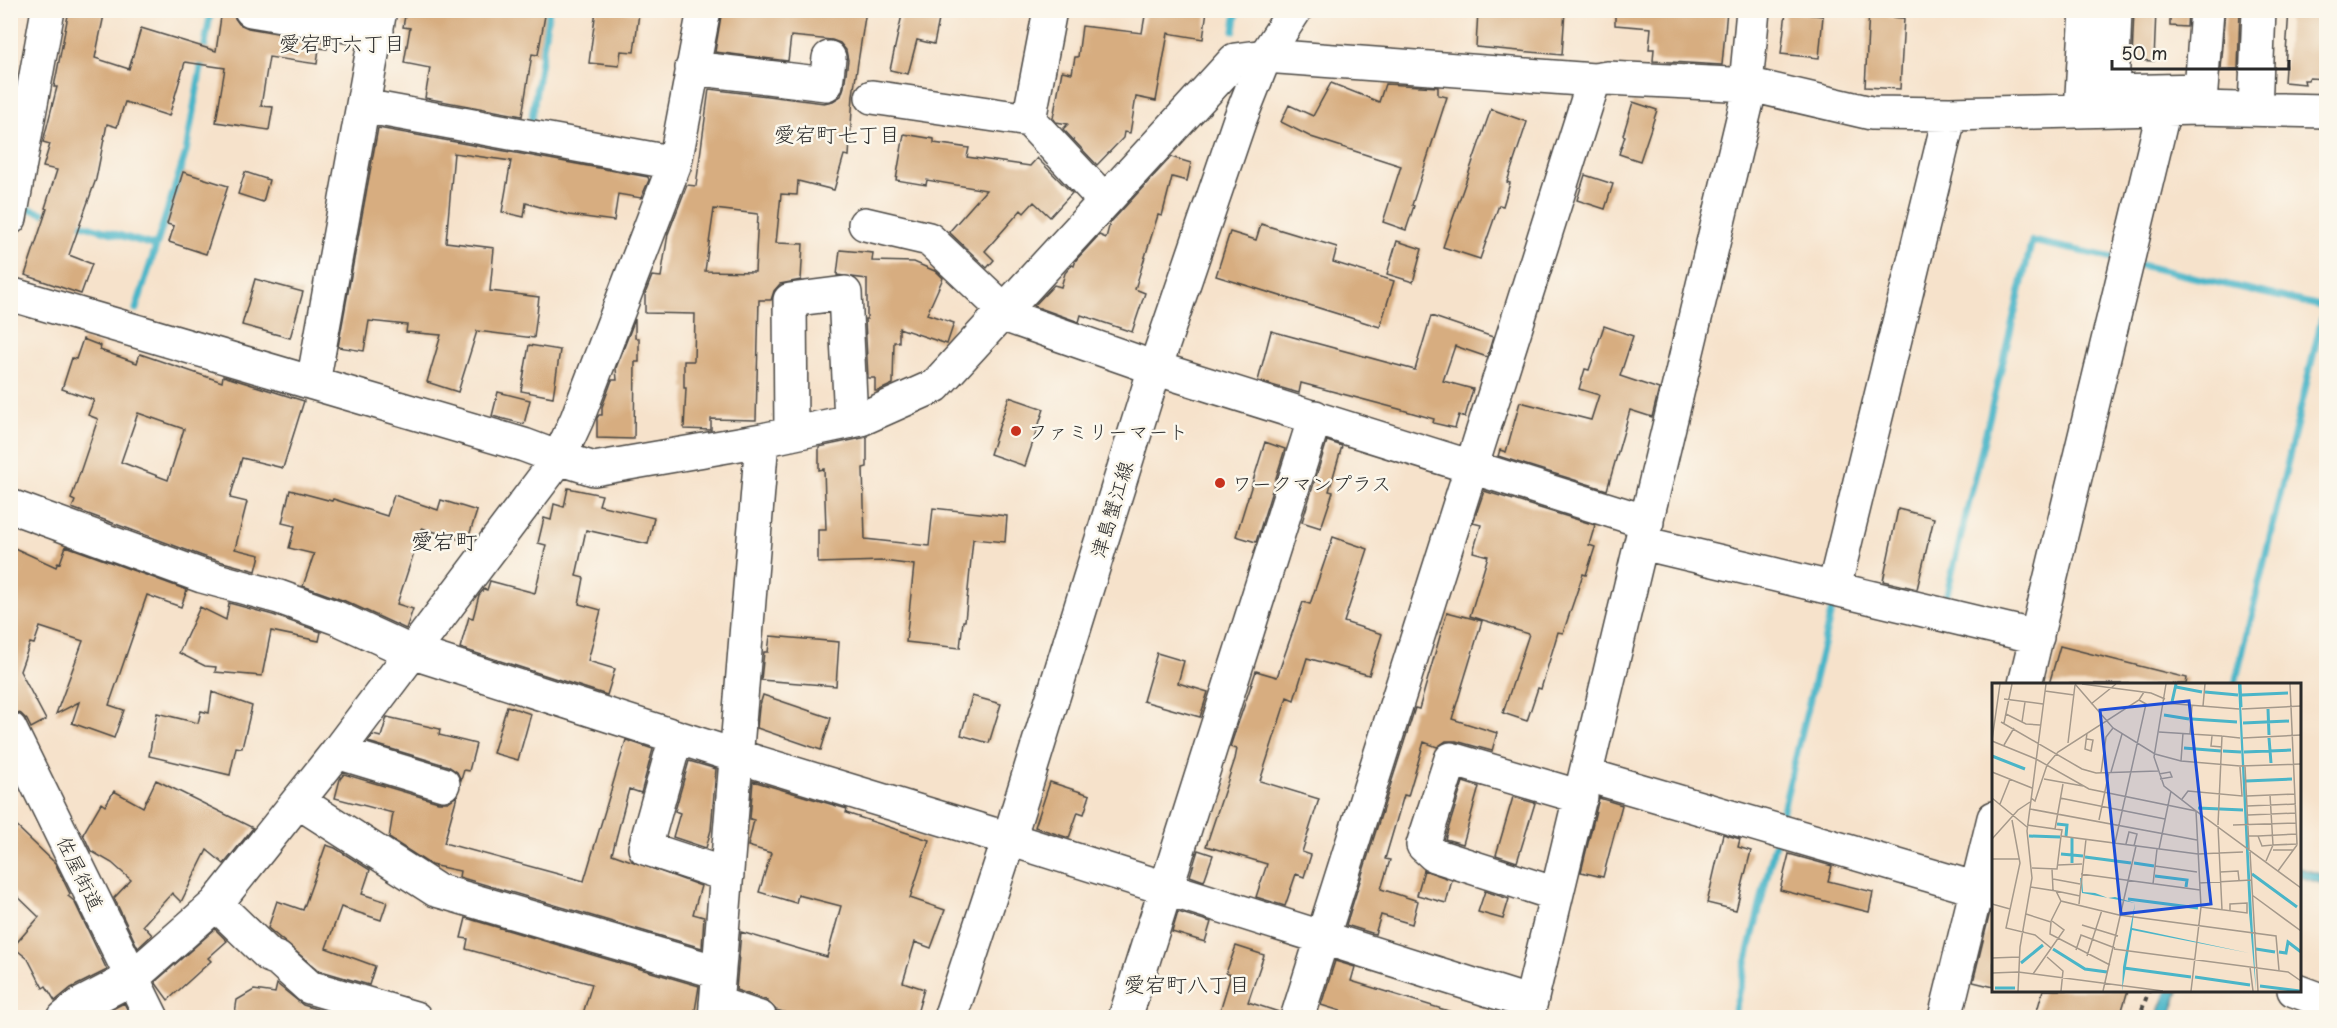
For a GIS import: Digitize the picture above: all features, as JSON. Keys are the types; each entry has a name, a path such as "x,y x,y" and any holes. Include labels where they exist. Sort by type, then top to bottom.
{"street":[{"path":"10,218 18,131 48,10"},
{"path":"251,10 379,21 313,383"},
{"path":"64,1017 80,1005 132,978 216,904 337,752 559,458 577,420 675,163 704,10"},
{"path":"1029,120 1050,10"},
{"name":"津島蟹江線","path":"950,1017 1009,839 1155,368 1240,119 1265,56 1295,10"},
{"path":"1528,1013 1645,532 1748,85 1753,10"},
{"path":"2082,111 2087,10"},
{"path":"2115,10 2112,92 2201,90 2207,10"},
{"path":"2255,109 2259,10"},
{"path":"10,294 524,445 594,468 777,437 861,419 934,386 1235,60 1265,56 1594,80 1607,78 1748,85 1871,113 1950,114 2164,109 2326,111"},
{"path":"692,68 826,84 829,58"},
{"path":"1298,1017 1594,80"},
{"path":"872,97 1029,120 1105,201"},
{"path":"363,106 675,163"},
{"path":"2025,683 2164,109"},
{"path":"1834,588 1950,114"},
{"path":"865,224 930,239 1003,312 1155,368 1472,468 1645,532 1834,588 2037,637"},
{"path":"716,998 736,756 777,437 790,300 845,293 851,421"},
{"path":"1125,1017 1315,417"},
{"path":"10,506 202,576 289,601 337,618 411,652 676,738 1009,839 1515,998 1528,1013"},
{"name":"佐屋街道","path":"10,729 152,1017"},
{"path":"676,738 645,848 727,875"},
{"path":"337,752 443,784"},
{"path":"1556,894 1434,855 1423,845 1451,759 1584,786 1985,891"},
{"path":"298,802 436,890 760,1017"},
{"path":"1945,1017 1985,891 1992,834"},
{"path":"216,904 270,956 278,959 309,987 415,1017"},
{"path":"2299,992 2326,1002"}],"path":[{"path":"2139,1017 2148,992"}],"water":[{"path":"2301,868 2326,876 2326,885 2301,877"},
{"path":"2167,992 2179,992 2170,1017 2157,1017"}],"building":[{"path":"69,10 105,10 95,58 129,69 141,28 216,51 222,10 233,11 239,24 248,28 328,42 327,49 319,48 317,64 269,57 261,106 273,107 269,130 216,122 225,68 185,62 169,116 125,102 117,127 107,124 96,179 69,255 92,264 81,294 25,275 47,209 45,208 57,170 43,167 50,144 43,142 57,87 54,87"},
{"path":"406,10 456,10 476,14 477,10 546,10 538,55 532,54 522,116 425,98 430,68 404,63 410,28 403,27"},
{"path":"596,10 639,13 634,52 621,51 619,66 589,63"},
{"path":"722,10 866,10 853,95 849,156 844,155 834,190 798,181 797,195 781,194 776,243 803,244 801,280 780,284 771,300 759,300 756,420 711,419 711,430 684,429 686,388 684,388 684,361 694,361 695,314 645,313 645,294 652,276 661,277 668,234 687,185 696,186 709,89 824,103 841,96 848,60 846,50 840,43 832,40 791,36 788,61 715,52","holes":["714,209 758,214 755,272 705,271"]},
{"path":"903,10 941,10 934,44 917,40 908,74 890,70"},
{"path":"1146,10 1207,10 1203,39 1168,33 1156,101 1136,97 1130,133 1124,132 1123,138 1097,165 1063,129 1068,124 1056,122 1053,118 1062,71 1072,73 1075,57 1078,57 1082,26 1142,33"},
{"path":"1478,10 1565,10 1562,55 1476,47"},
{"path":"1615,10 1727,10 1722,65 1653,61 1654,49 1649,49 1651,28 1615,25"},
{"path":"1869,10 1888,10 1888,17 1904,18 1900,89 1865,87"},
{"path":"2134,10 2156,10 2154,61 2132,60"},
{"path":"2170,10 2188,10 2187,27 2170,26"},
{"path":"2226,10 2240,10 2238,69 2221,69"},
{"path":"2289,10 2313,10 2312,16 2326,16 2326,79 2309,78 2304,80 2305,84 2284,82"},
{"path":"1786,12 1823,16 1819,58 1781,54"},
{"path":"1331,83 1379,102 1385,84 1438,87 1438,95 1447,97 1406,230 1383,222 1401,166 1311,137 1281,122 1289,105 1313,116"},
{"path":"1633,102 1657,110 1640,161 1619,154"},
{"path":"1491,109 1527,122 1507,182 1510,183 1503,206 1499,205 1480,259 1443,247"},
{"path":"378,128 648,177 649,180 641,198 618,194 614,221 569,215 526,203 524,217 502,212 511,161 454,153 446,242 494,248 490,291 539,297 534,338 477,331 458,392 427,382 441,335 406,332 407,325 369,321 364,351 338,347"},
{"path":"904,134 934,139 934,143 969,148 967,157 1030,166 1037,158 1072,193 1050,217 1034,202 1024,213 1021,210 985,251 994,260 987,268 949,232 986,190 927,180 926,185 896,180"},
{"path":"1171,157 1191,163 1187,181 1172,177 1162,216 1158,215 1135,289 1145,293 1132,332 1081,315 1079,322 1034,306 1054,285 1061,287 1065,273 1072,265 1074,266 1076,260 1099,235 1106,238 1110,223"},
{"path":"183,172 228,186 206,254 169,242 174,226 167,224"},
{"path":"245,172 269,180 263,202 238,194"},
{"path":"1585,175 1613,184 1605,209 1577,200"},
{"path":"1261,224 1337,247 1333,262 1394,281 1380,327 1216,276 1230,232 1256,240"},
{"path":"1397,241 1422,249 1413,282 1387,274"},
{"path":"840,250 873,253 872,261 914,262 937,272 943,278 927,314 954,323 947,344 899,328 899,342 894,342 893,384 878,391 875,391 875,378 868,378 865,319 867,319 867,279 837,275"},
{"path":"255,279 303,292 290,338 242,325"},
{"path":"1431,316 1493,337 1487,357 1455,346 1443,381 1473,389 1465,417 1459,415 1455,428 1433,423 1434,419 1301,383 1299,393 1258,381 1271,331 1415,370"},
{"path":"635,319 635,338 639,338 639,362 635,362 634,439 597,438 597,418 602,415 602,407 612,380 617,380 616,368"},
{"path":"1604,326 1633,336 1620,376 1659,389 1652,417 1630,410 1607,490 1498,456 1500,450 1506,452 1520,402 1591,420 1599,395 1579,389 1585,369 1589,370"},
{"path":"83,339 101,346 100,350 137,363 140,354 222,382 223,376 304,401 283,468 242,458 230,498 247,502 235,549 260,555 256,571 208,558 72,508 75,501 71,499 98,419 88,415 94,400 62,389 72,358 76,359","holes":["138,413 184,429 168,480 121,462"]},
{"path":"529,345 560,350 553,397 521,391"},
{"path":"498,392 530,400 524,424 492,416"},
{"path":"1009,397 1044,409 1025,466 990,454"},
{"path":"867,437 867,467 863,468 865,539 929,546 933,508 1007,516 1005,542 973,539 960,648 906,642 914,565 883,561 818,563 818,530 826,530 824,469 819,470 819,447"},
{"path":"1327,441 1342,446 1329,491 1333,492 1321,528 1302,522"},
{"path":"1265,442 1285,449 1256,542 1236,536"},
{"path":"568,488 602,495 599,505 654,518 648,544 586,530 576,576 584,578 579,604 601,610 588,661 615,669 607,695 460,648 469,617 473,618 479,595 484,589 487,590 490,581 535,593 546,545 538,543 544,518 551,520 554,504 564,507"},
{"path":"290,490 332,501 333,499 387,516 394,495 438,510 441,500 477,511 467,542 422,528 397,604 413,609 406,629 345,601 303,586 314,554 289,548 295,526 282,523"},
{"path":"1484,491 1595,525 1589,545 1595,547 1586,575 1583,574 1563,633 1558,632 1541,689 1538,688 1527,721 1503,713 1529,634 1470,616 1488,556 1473,552 1481,525 1473,523"},
{"path":"1898,509 1934,518 1917,589 1883,581"},
{"path":"1333,537 1368,549 1344,622 1382,634 1369,675 1307,658 1294,700 1287,697 1260,781 1319,799 1302,852 1311,855 1304,877 1296,874 1285,906 1256,897 1267,864 1206,846 1235,759 1237,749 1230,747 1256,671 1277,677 1303,602 1310,604"},
{"path":"10,546 56,567 58,562 60,563 66,546 187,590 181,607 147,595 109,705 124,710 114,738 72,723 79,702 56,714 83,641 40,627 34,644 30,643 20,671 46,720 31,728 27,720 14,711 10,705"},
{"path":"229,603 321,632 319,641 271,631 262,676 215,672 216,667 205,666 179,653 200,607 226,620"},
{"path":"1447,612 1482,621 1452,719 1497,733 1492,751 1456,741 1446,741 1437,747 1424,742 1408,796 1404,795 1385,859 1390,860 1381,889 1418,901 1412,924 1381,915 1375,934 1346,925 1415,708 1419,709"},
{"path":"770,636 839,642 836,686 761,680 764,652 768,652"},
{"path":"2060,646 2187,678 2186,683 2049,683"},
{"path":"1157,653 1184,661 1178,683 1208,692 1200,717 1143,701"},
{"path":"212,692 252,706 242,748 236,747 230,775 149,756 157,713 198,723 201,711 209,713"},
{"path":"763,695 831,718 821,750 757,728"},
{"path":"972,696 1001,704 989,743 961,735"},
{"path":"507,706 531,714 518,760 493,753"},
{"path":"387,717 440,729 439,735 476,744 469,771 464,770 461,780 457,772 448,766 368,742 373,735 381,737"},
{"path":"626,740 653,749 641,793 629,789 612,854 701,886 693,914 704,917 702,948 459,877 460,871 431,865 389,838 393,813 335,798 340,779 344,774 438,802 448,802 457,796 444,843 584,881"},
{"path":"689,761 716,769 711,830 706,848 673,837 680,813 675,811"},
{"path":"156,780 253,828 224,864 207,850 181,902 172,893 143,925 152,935 138,948 114,898 131,880 112,863 91,851 83,834 101,803 105,806 114,791 143,807"},
{"path":"753,781 847,809 846,813 929,840 910,898 945,910 931,948 915,942 903,982 924,989 916,1017 800,1017 776,1010 766,1000 736,990 741,932 827,957 841,906 798,895 796,903 759,892 771,853 748,846 754,820 750,819"},
{"path":"1050,782 1090,795 1084,814 1078,812 1069,838 1035,827"},
{"path":"1463,782 1479,787 1463,844 1445,839"},
{"path":"1513,797 1535,803 1517,862 1496,855"},
{"path":"1599,798 1622,805 1603,877 1581,872"},
{"path":"10,820 55,863 70,894 68,896 74,901 107,970 71,988 55,1001 46,986 43,988 28,959 13,947 39,917 10,889"},
{"path":"1723,834 1740,839 1738,847 1751,851 1736,910 1707,903"},
{"path":"326,845 335,848 370,870 362,894 387,902 381,920 341,907 326,948 375,966 369,985 318,970 268,928 277,901 303,910"},
{"path":"1198,850 1213,855 1204,881 1190,876"},
{"path":"1789,854 1832,866 1828,881 1873,892 1869,912 1780,890"},
{"path":"1424,870 1452,880 1446,903 1417,895"},
{"path":"1485,891 1509,899 1503,919 1478,912"},
{"path":"1178,912 1211,922 1205,942 1172,932"},
{"path":"1990,912 1992,912 1992,987 1973,982"},
{"path":"466,918 699,986 694,1017 582,1017 592,984 466,949 468,939 461,938"},
{"path":"215,929 227,941 208,958 211,961 168,1000 155,982"},
{"path":"1236,946 1264,955 1248,1002 1279,1012 1279,1017 1218,1017 1231,975 1226,973"},
{"path":"1335,961 1355,967 1351,981 1455,1013 1454,1017 1360,1017 1321,1005"},
{"path":"277,984 303,1005 340,1017 267,1017 235,1013 237,1000 254,990 275,993"},
{"path":"2042,992 2127,992 2120,1017 2046,1017 2036,1014"},
{"path":"124,1003 129,1013 120,1017 97,1017"}],"waterway":[{"path":"136,309 186,152 211,10"},
{"path":"530,129 549,10"},
{"path":"1234,31 1237,10"},
{"path":"26,208 52,216"},
{"path":"71,221 156,246"},
{"path":"1944,606 2032,241 2113,258"},
{"path":"2140,265 2325,307"},
{"path":"2235,683 2326,301"},
{"path":"1781,818 1834,600 1838,601"},
{"path":"1733,1018 1776,839"}],"place":[{"name":"ファミリーマート","path":"1016,431"},
{"name":"ワークマンプラス","path":"1220,483"}],"district":[{"name":"愛宕町六丁目","path":"342,42"},
{"name":"愛宕町七丁目","path":"837,133"},
{"name":"愛宕町","path":"444,539"},
{"name":"愛宕町八丁目","path":"1187,983"}]}
